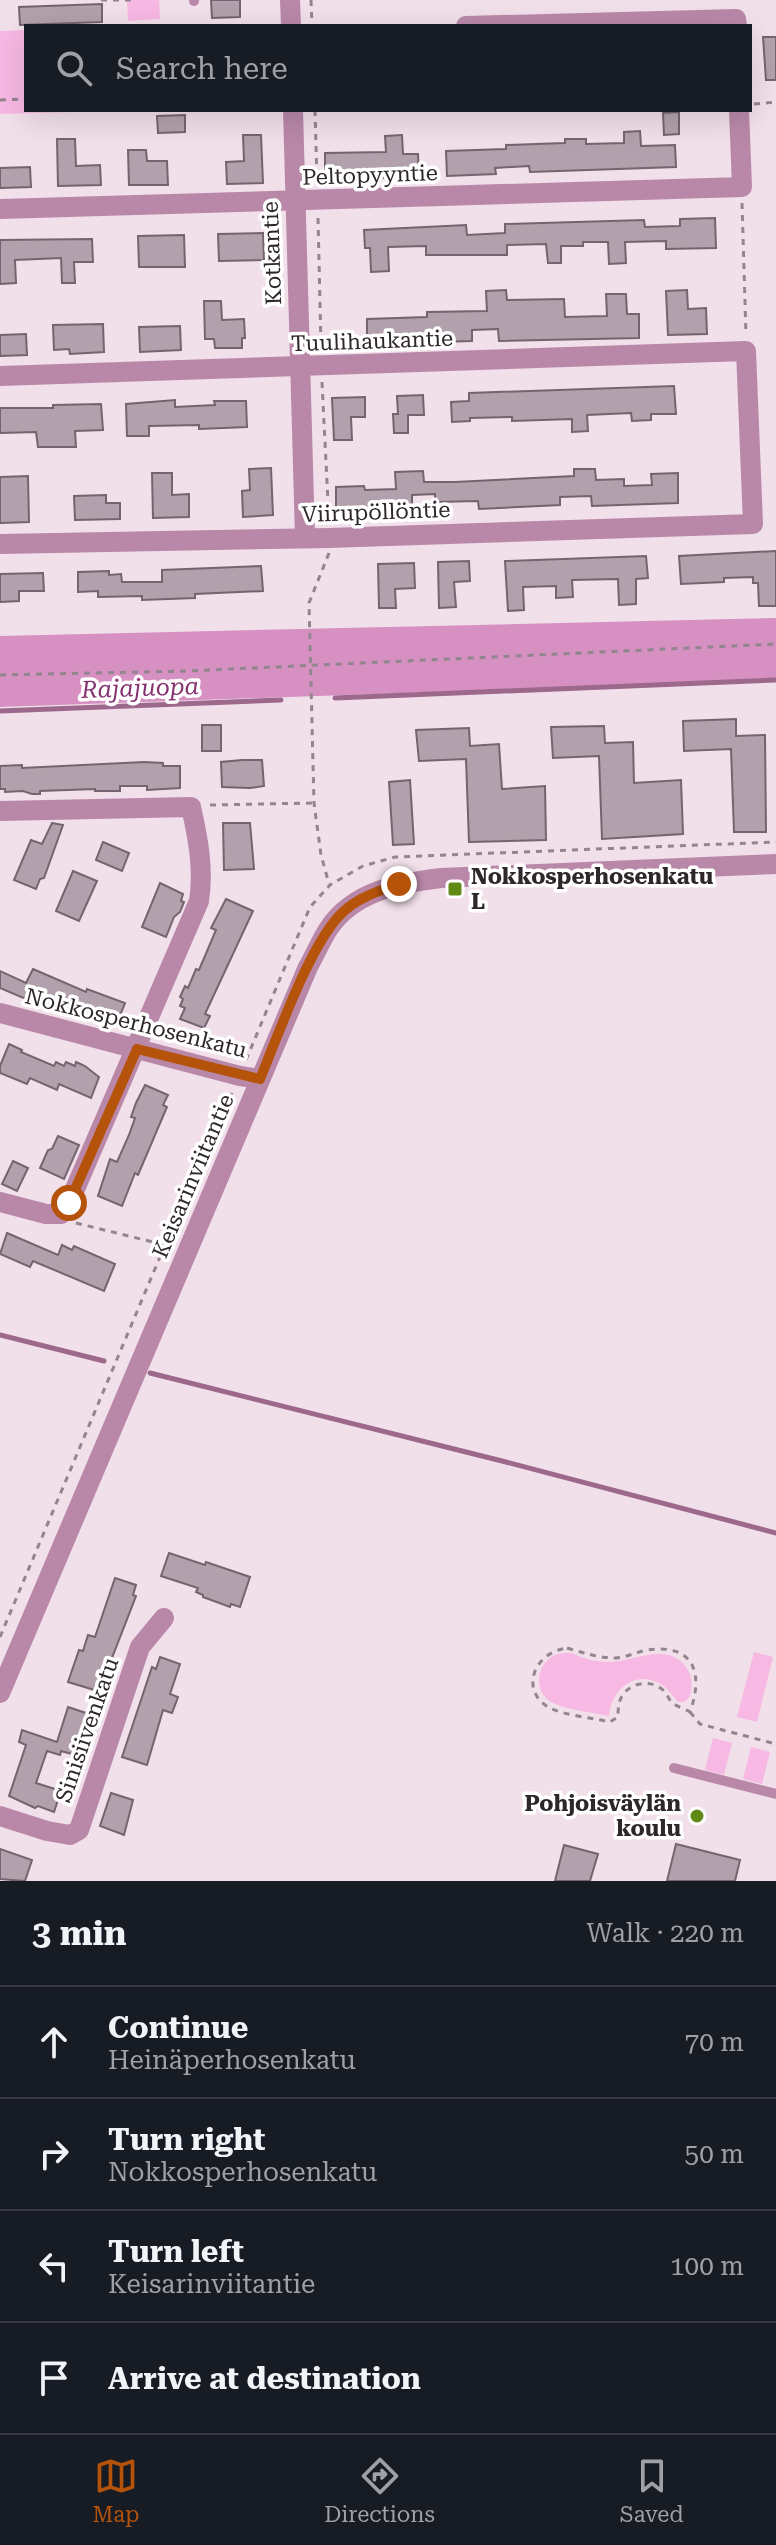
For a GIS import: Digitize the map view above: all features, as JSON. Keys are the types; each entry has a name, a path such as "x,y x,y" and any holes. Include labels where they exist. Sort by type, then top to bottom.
{"street":[{"path":"290,0 291,24"},
{"path":"601,24 736,22"},
{"name":"Kotkantie","path":"293,112 305,537"},
{"path":"739,112 742,187"},
{"name":"Peltopyyntie","path":"0,209 742,187"},
{"name":"Tuulihaukantie","path":"0,376 746,351"},
{"name":"Viirupöllöntie","path":"0,544 753,524 746,351"},
{"path":"0,811 191,807 198,837 202,883 199,901 69,1203 61,1214 46,1214 0,1202"},
{"name":"Keisarinviitantie","path":"0,1693 250,1077 329,928 343,912 364,897 399,884 441,878 776,864"},
{"name":"Nokkosperhosenkatu","path":"0,1013 250,1077"},
{"name":"Sinisiivenkatu","path":"0,1816 47,1831 70,1835 79,1830 140,1647 164,1618"}],"lane":[{"path":"674,1768 776,1794"}],"path":[{"path":"101,0 135,0"},
{"path":"311,0 312,24"},
{"path":"0,100 24,99"},
{"path":"752,104 776,102"},
{"path":"742,187 746,351"},
{"path":"0,675 218,670 776,644"},
{"path":"191,807 314,803"},
{"path":"0,1637 165,1245 250,1077 310,907 330,885 363,866 395,857 776,842"},
{"path":"61,1214 75,1223 165,1245"},
{"path":"690,1712 697,1688 694,1670 685,1656 661,1649 616,1658 567,1648 555,1650 537,1665 535,1689 540,1700 549,1708 610,1722 618,1717 621,1696 638,1684 648,1683 658,1686 671,1702 690,1712 700,1724 776,1744"}],"shaded area":[{"path":"127,0 159,0 160,19 128,21"},
{"path":"24,30 24,112 72,112 0,114 0,31"},
{"path":"776,618 776,680 0,707 0,636"},
{"path":"754,1652 773,1657 757,1722 737,1717"},
{"path":"571,1653 608,1662 669,1655 678,1659 688,1671 692,1682 689,1698 678,1702 662,1685 640,1679 619,1691 609,1716 553,1703 542,1692 541,1670 551,1657"},
{"path":"713,1738 732,1743 724,1775 705,1770"},
{"path":"751,1747 770,1752 762,1784 743,1779"}],"building":[{"path":"211,0 240,0 240,17 212,18"},
{"path":"102,4 102,22 20,25 19,7"},
{"path":"763,37 776,37 776,80 766,80"},
{"path":"679,112 679,134 664,135 663,113"},
{"path":"185,115 185,132 158,133 157,116"},
{"path":"640,131 641,146 675,145 676,167 530,172 529,166 495,168 496,174 447,176 446,151 506,149 506,145 565,143 565,139 586,139 586,144 624,143 624,132"},
{"path":"243,135 261,135 263,183 227,184 226,162 244,161"},
{"path":"402,135 403,154 418,154 419,177 325,179 325,153 386,152 385,136"},
{"path":"57,139 75,139 76,166 100,165 101,185 58,186"},
{"path":"128,150 146,150 147,161 167,161 168,185 129,185"},
{"path":"30,167 31,187 0,188 0,168"},
{"path":"715,218 716,248 666,249 666,241 625,242 626,263 609,264 608,242 561,246 561,263 548,263 546,244 507,245 507,255 426,255 426,246 388,247 389,271 371,272 370,248 365,248 364,230 466,225 467,235 505,233 505,224 644,220 645,227 680,226 680,219"},
{"path":"263,233 264,260 219,261 218,234"},
{"path":"184,235 185,267 139,267 138,236"},
{"path":"92,239 93,262 74,262 75,283 62,283 61,258 15,260 16,283 0,284 0,240"},
{"path":"506,290 507,300 564,299 565,317 607,316 606,294 626,294 627,314 639,314 639,338 499,341 498,329 472,330 472,341 367,344 367,319 427,317 427,312 487,311 486,291"},
{"path":"687,290 688,309 706,308 707,334 668,335 666,291"},
{"path":"204,301 221,301 222,320 244,319 242,348 215,348 214,339 205,339"},
{"path":"103,324 104,352 70,354 69,349 54,350 53,325"},
{"path":"180,326 181,350 140,352 139,327"},
{"path":"26,334 27,355 0,356 0,335"},
{"path":"674,386 676,414 651,414 651,420 632,421 631,413 587,415 588,431 572,432 572,419 512,421 512,417 470,418 470,421 452,422 451,402 469,401 469,393"},
{"path":"423,395 424,415 408,415 408,433 394,433 393,414 398,414 397,396"},
{"path":"365,397 365,417 351,417 352,440 334,440 332,398"},
{"path":"175,400 175,407 215,405 214,401 246,401 247,427 199,429 199,425 149,426 149,436 127,436 126,404"},
{"path":"101,404 103,430 75,431 76,447 38,447 36,432 0,433 0,408"},
{"path":"271,468 273,515 243,517 242,491 250,490 249,469"},
{"path":"574,469 595,469 596,480 624,479 624,486 652,485 651,474 678,473 678,503 592,506 591,496 560,497 560,505 479,509 478,501 435,502 435,494 412,495 412,510 336,512 336,487 396,489 395,472 423,471 424,482 455,482 574,476"},
{"path":"152,473 172,473 172,495 189,494 189,517 153,518"},
{"path":"28,476 29,522 0,523 0,477"},
{"path":"106,495 106,503 120,503 120,519 75,520 74,496"},
{"path":"776,551 776,606 759,606 758,583 753,583 753,577 681,584 679,556"},
{"path":"646,556 648,578 636,579 636,604 619,605 618,579 572,580 573,597 556,598 556,586 523,587 524,610 508,611 505,561"},
{"path":"469,561 470,581 454,582 456,607 439,608 438,562"},
{"path":"414,563 415,588 395,589 396,608 379,608 378,564"},
{"path":"261,566 263,591 142,600 142,596 98,597 98,591 78,592 78,572 109,571 109,575 121,574 122,582 162,582 162,570"},
{"path":"43,573 44,591 19,591 19,601 0,602 0,574"},
{"path":"736,719 736,736 765,735 766,832 734,832 731,749 684,751 683,721"},
{"path":"202,725 221,725 221,751 202,751"},
{"path":"604,726 605,743 633,742 634,783 681,780 683,834 602,839 599,756 553,758 551,727"},
{"path":"469,728 470,746 499,744 502,789 545,786 546,840 469,842 466,759 419,761 416,730"},
{"path":"262,760 264,786 222,787 221,762"},
{"path":"144,762 180,766 180,788 147,790 147,786 120,786 120,791 40,791 40,794 0,789 0,766 22,765 22,768"},
{"path":"410,780 414,844 393,845 389,782"},
{"path":"52,823 63,825 44,878 40,879 36,889 14,880 31,840 42,844"},
{"path":"223,823 250,823 254,869 224,870"},
{"path":"103,842 129,853 122,871 96,860"},
{"path":"73,871 97,881 79,921 56,911"},
{"path":"160,883 183,894 181,901 184,902 166,937 142,927"},
{"path":"226,899 253,911 205,1014 210,1016 204,1028 180,1019 185,1008 180,1006 183,999 180,997 185,986 188,988 196,969 199,970 216,930 211,928"},
{"path":"33,969 86,992 87,989 125,1003 119,1018 112,1015 108,1024 60,1004 56,1012 0,988 0,971 26,983"},
{"path":"9,1044 54,1066 56,1062 64,1066 66,1062 75,1066 76,1062 85,1066 99,1077 91,1098 59,1084 57,1090 30,1078 27,1084 0,1073"},
{"path":"145,1085 168,1095 163,1105 167,1107 122,1206 98,1196 110,1159 117,1162 129,1135 135,1118 131,1117"},
{"path":"58,1136 79,1145 64,1179 40,1168"},
{"path":"13,1161 28,1168 17,1191 2,1184"},
{"path":"7,1233 58,1255 62,1245 72,1250 74,1246 115,1264 104,1291 33,1261 30,1267 0,1254"},
{"path":"169,1553 250,1577 240,1607 231,1604 230,1607 203,1597 196,1592 198,1588 161,1576"},
{"path":"115,1578 136,1585 133,1595 136,1596 101,1692 68,1682 79,1650 83,1651 88,1635 95,1637"},
{"path":"160,1657 180,1664 170,1694 178,1697 172,1713 163,1710 147,1765 122,1757 152,1667 156,1669"},
{"path":"68,1707 92,1715 79,1756 47,1751 36,1783 61,1791 54,1812 38,1806 35,1808 9,1796 26,1745 19,1742 22,1730 57,1742"},
{"path":"111,1793 133,1800 124,1835 100,1826"},
{"path":"676,1844 740,1860 735,1881 667,1881"},
{"path":"564,1845 598,1854 590,1881 555,1881"},
{"path":"0,1849 32,1860 25,1881 0,1879"}],"waterway":[{"path":"335,698 776,680"},
{"name":"Rajajuopa","path":"0,711 281,700"},
{"path":"0,1335 104,1361"},
{"path":"150,1373 776,1533"}],"place":[{"name":"Nokkosperhosenkatu L","path":"455,889"},
{"name":"Pohjoisväylän koulu","path":"697,1816"}],"route":[{"path":"69,1203 137,1049 260,1079 308,967 329,928 343,912 364,897 399,884"}]}
